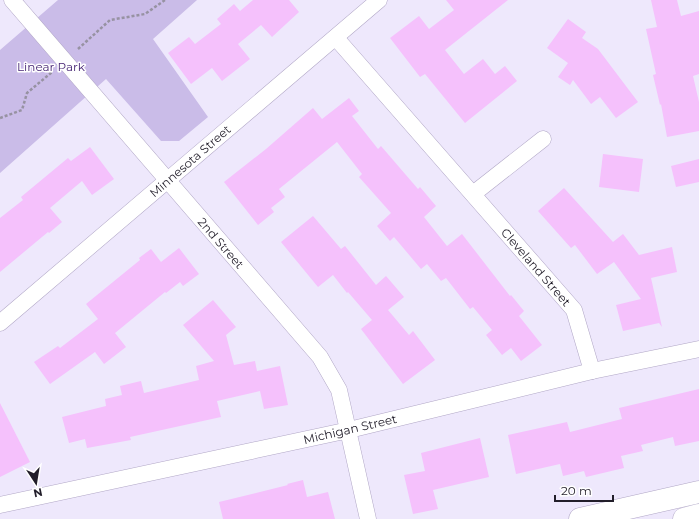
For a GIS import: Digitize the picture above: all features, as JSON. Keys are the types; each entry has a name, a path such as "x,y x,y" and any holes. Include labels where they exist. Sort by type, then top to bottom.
{"main road":[{"path":"580,519 699,492"},
{"path":"684,519 699,514"}],"street":[{"name":"2nd Street","path":"12,0 320,358 339,390 368,519"},
{"name":"Minnesota Street","path":"0,322 379,0"},
{"name":"Cleveland Street","path":"336,38 574,310 592,371"},
{"path":"473,194 543,139"},
{"name":"Michigan Street","path":"0,505 349,430 592,371 699,349"}],"path":[{"path":"77,49 110,20 145,14 165,0"},
{"path":"0,118 22,110 27,93 51,73"}],"green space":[{"name":"Linear Park","path":"58,0 197,0 153,39 208,117 179,141 161,141 106,79 0,173 0,50"}],"building":[{"path":"253,0 289,0 299,12 272,37 261,25 238,44 250,59 222,81 212,68 191,84 168,53 189,37 195,44 221,24 217,19 234,4 240,11"},
{"path":"446,0 508,0 445,50 464,74 483,59 495,74 505,66 517,81 465,123 425,74 420,77 390,38 419,16 429,29 454,10"},
{"path":"651,0 677,0 681,16 699,11 699,74 693,76 699,102 699,131 667,137 661,104 660,105 653,75 656,74 646,29 657,27"},
{"path":"568,19 586,32 582,38 598,49 638,102 616,118 600,97 591,104 573,80 570,85 558,77 568,63 547,48"},
{"path":"349,98 359,111 352,116 378,149 381,146 418,189 420,187 436,206 424,217 447,246 462,234 510,296 511,295 524,311 519,316 542,345 521,361 511,348 502,355 486,335 492,330 473,307 470,309 446,278 441,281 427,264 421,269 394,237 390,241 377,226 391,213 359,177 362,174 337,142 279,189 285,197 271,208 274,212 258,225 224,182 266,149 313,108 322,119"},
{"path":"90,147 114,179 92,195 82,181 50,208 62,222 0,272 0,218 23,200 21,197 68,158 71,161"},
{"path":"603,154 643,159 639,192 599,187"},
{"path":"699,159 699,182 676,187 671,166"},
{"path":"564,188 613,242 623,234 639,255 672,247 677,272 651,278 662,327 659,323 623,331 616,305 641,299 614,262 597,274 575,245 571,248 538,211"},
{"path":"313,216 341,249 345,246 376,285 386,276 404,297 388,310 409,335 413,331 435,360 403,384 361,329 372,320 348,292 347,293 333,275 318,287 281,242"},
{"path":"179,248 199,274 183,286 180,282 166,293 165,292 115,333 126,347 104,364 95,352 50,384 34,362 58,346 60,348 98,319 86,304 140,260 139,258 151,249 161,262"},
{"path":"213,300 236,327 226,335 234,365 255,361 257,371 280,366 288,405 264,409 260,391 217,401 221,417 130,437 131,440 87,448 85,439 69,443 62,417 106,406 105,399 122,395 120,386 141,381 144,393 199,380 196,366 214,361 183,325"},
{"path":"699,389 699,441 675,446 673,437 641,445 643,451 621,456 624,468 586,477 584,471 563,476 560,464 516,474 508,435 567,422 570,432 622,419 619,408"},
{"path":"0,403 30,462 0,477"},
{"path":"480,438 489,477 433,490 438,509 413,514 404,475 425,471 421,453"},
{"path":"303,480 307,497 328,492 335,519 223,519 219,502"}]}
